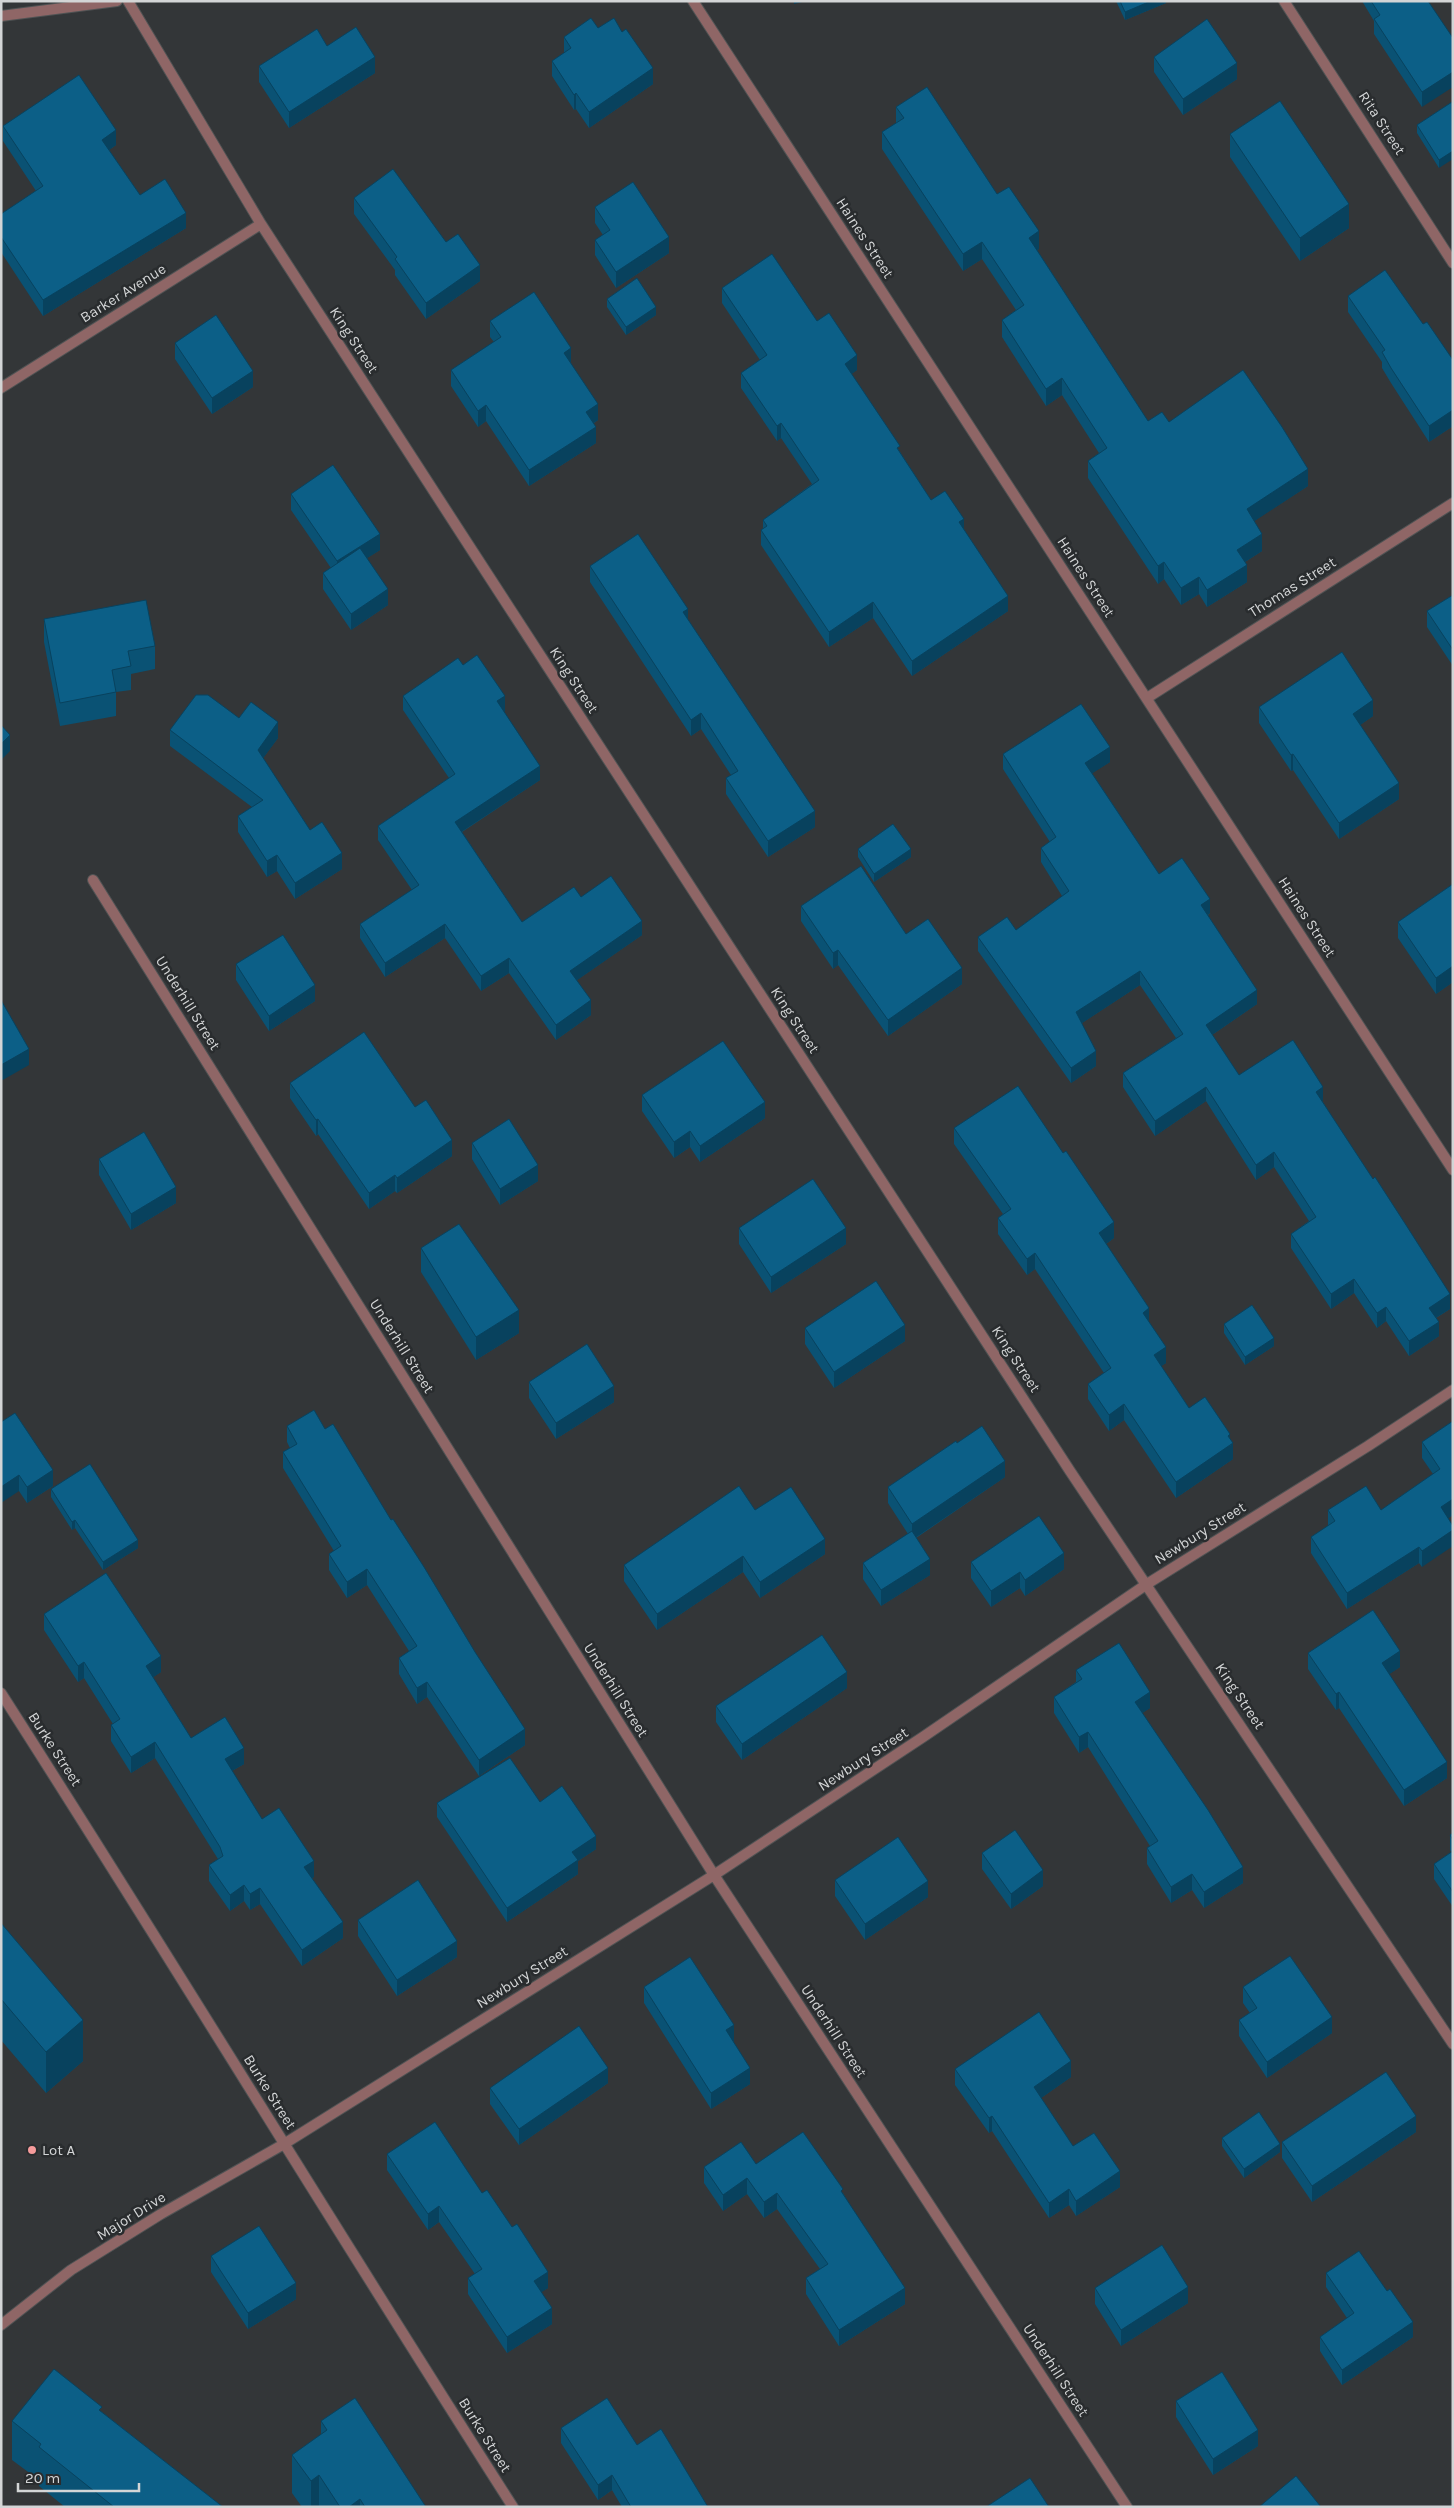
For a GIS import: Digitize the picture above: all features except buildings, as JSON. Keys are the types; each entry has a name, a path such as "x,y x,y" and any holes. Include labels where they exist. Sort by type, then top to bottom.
{"street":[{"path":"1,16 117,1"},
{"name":"King Street","path":"128,1 261,224 1065,1462 1453,2044"},
{"name":"Haines Street","path":"693,1 1453,1170"},
{"name":"Rita Street","path":"1284,1 1453,263"},
{"name":"Barker Avenue","path":"1,388 261,224"},
{"name":"Thomas Street","path":"1147,698 1453,503"},
{"name":"Underhill Street","path":"93,880 714,1875 1127,2507"},
{"name":"Newbury Street","path":"284,2144 714,1875 915,1742 1147,1584 1453,1390"},
{"name":"Burke Street","path":"1,1693 164,1949 284,2144 513,2507"},
{"name":"Major Drive","path":"1,2325 79,2265 161,2214 284,2144"}],"place":[{"name":"Lot A","path":"32,2150"}]}
